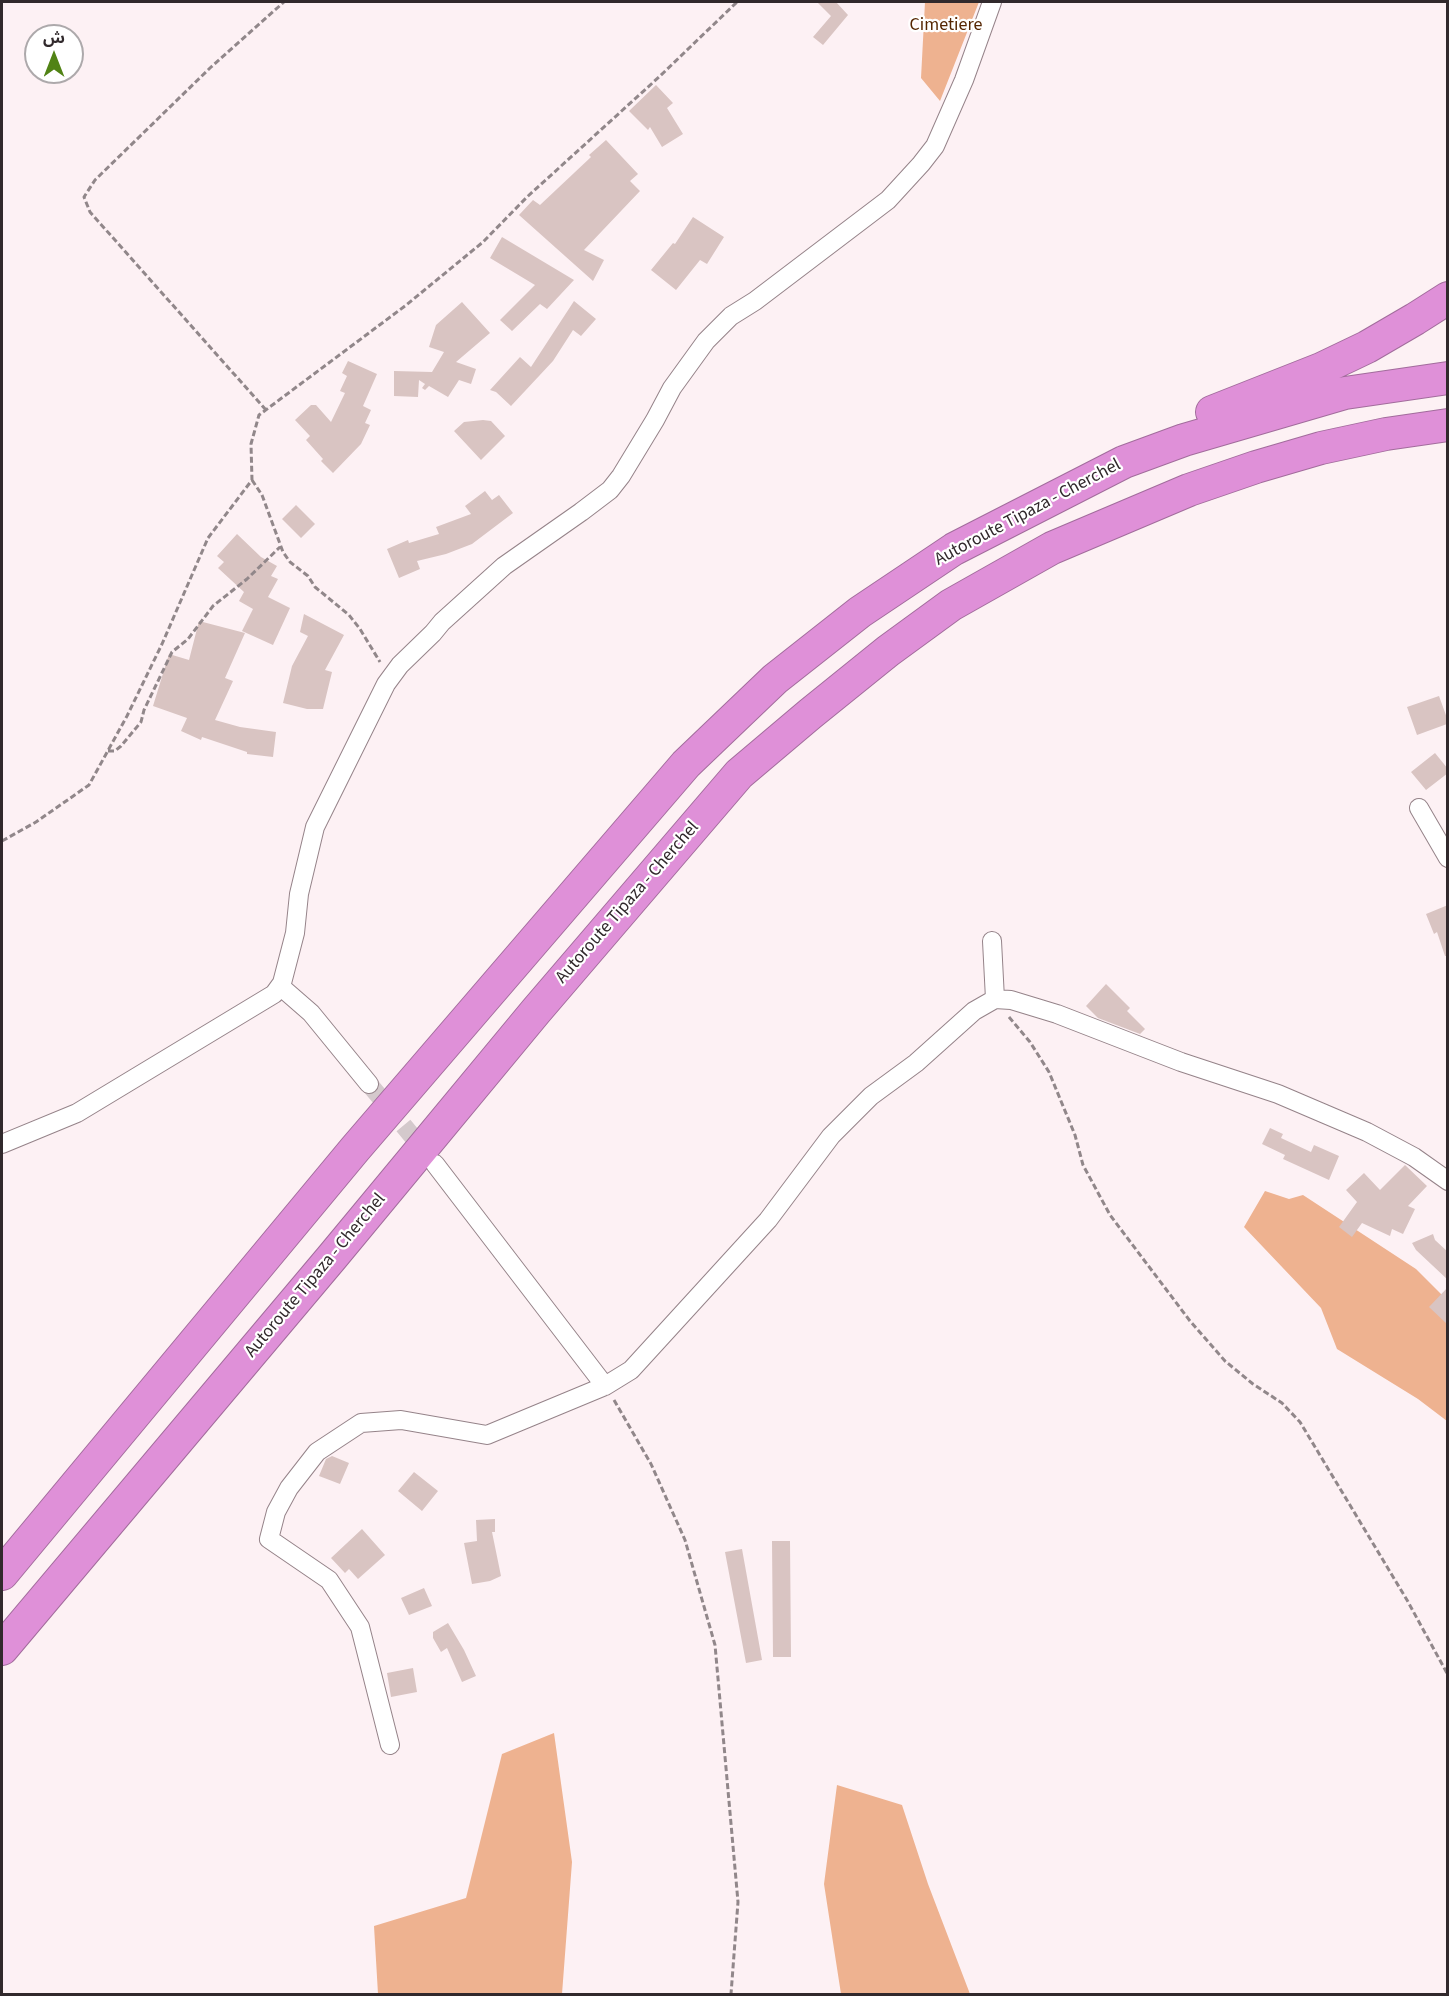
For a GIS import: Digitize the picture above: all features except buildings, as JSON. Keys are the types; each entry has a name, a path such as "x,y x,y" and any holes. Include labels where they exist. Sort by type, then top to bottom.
{"highway":[{"path":"1124,462 1205,415 1322,369 1367,347 1448,298"},
{"name":"Autoroute Tipaza - Cherchel","path":"2,1575 355,1149 686,764 775,680 860,612 954,549 1124,462 1184,440 1345,393 1448,378"},
{"name":"Autoroute Tipaza - Cherchel","path":"2,1649 326,1265 536,1011 739,774 888,651 951,605 1052,548 1189,490 1256,468 1321,448 1386,434 1448,425"}],"street":[{"path":"2,1144 77,1113 274,994 282,983 295,933 299,894 315,828 390,679 400,665 442,622 504,566 610,490 644,439 672,388 706,341 731,316 755,301 888,200 921,164 935,146 964,80 992,2"},
{"path":"1419,808 1448,858"},
{"path":"992,941 995,999"},
{"path":"280,986 311,1013 369,1084"},
{"path":"390,1745 360,1627 329,1580 270,1539 276,1512 289,1488 316,1452 361,1423 401,1420 487,1435 605,1386 631,1370 768,1220 831,1136 871,1096 916,1063 974,1011 995,999 1011,1000 1057,1014 1181,1062 1278,1094 1342,1120 1376,1137 1414,1157 1448,1181"},
{"path":"435,1164 605,1386"}],"path":[{"path":"266,410 90,212 84,197 95,180 210,68 284,2"},
{"path":"390,679 349,615 315,587 308,576 290,562 280,547 262,495 252,480 250,459 253,434 259,415 405,306 483,242 526,197 644,91 737,2"},
{"path":"2,841 36,822 89,785 162,644 208,538 252,480"},
{"path":"108,751 115,751 121,747 141,722 144,710 172,652 188,639 213,606 247,579 280,547"},
{"path":"995,999 1030,1042 1049,1072 1076,1135 1083,1166 1110,1215 1190,1321 1225,1361 1252,1384 1282,1402 1300,1422 1407,1600 1448,1675"},
{"path":"605,1386 651,1464 685,1540 715,1645 738,1902 731,1995"}],"green space":[{"name":"Cimetiere","path":"925,2 979,2 940,101 921,78"},
{"path":"1265,1191 1289,1199 1303,1195 1416,1269 1447,1300 1447,1421 1418,1399 1337,1349 1321,1308 1244,1227"},
{"path":"554,1733 572,1862 562,1994 378,1994 374,1926 466,1898 502,1754"},
{"path":"837,1785 902,1805 928,1884 970,1994 841,1994 824,1884"}],"tunnel":[{"path":"369,1084 427,1154"}]}
